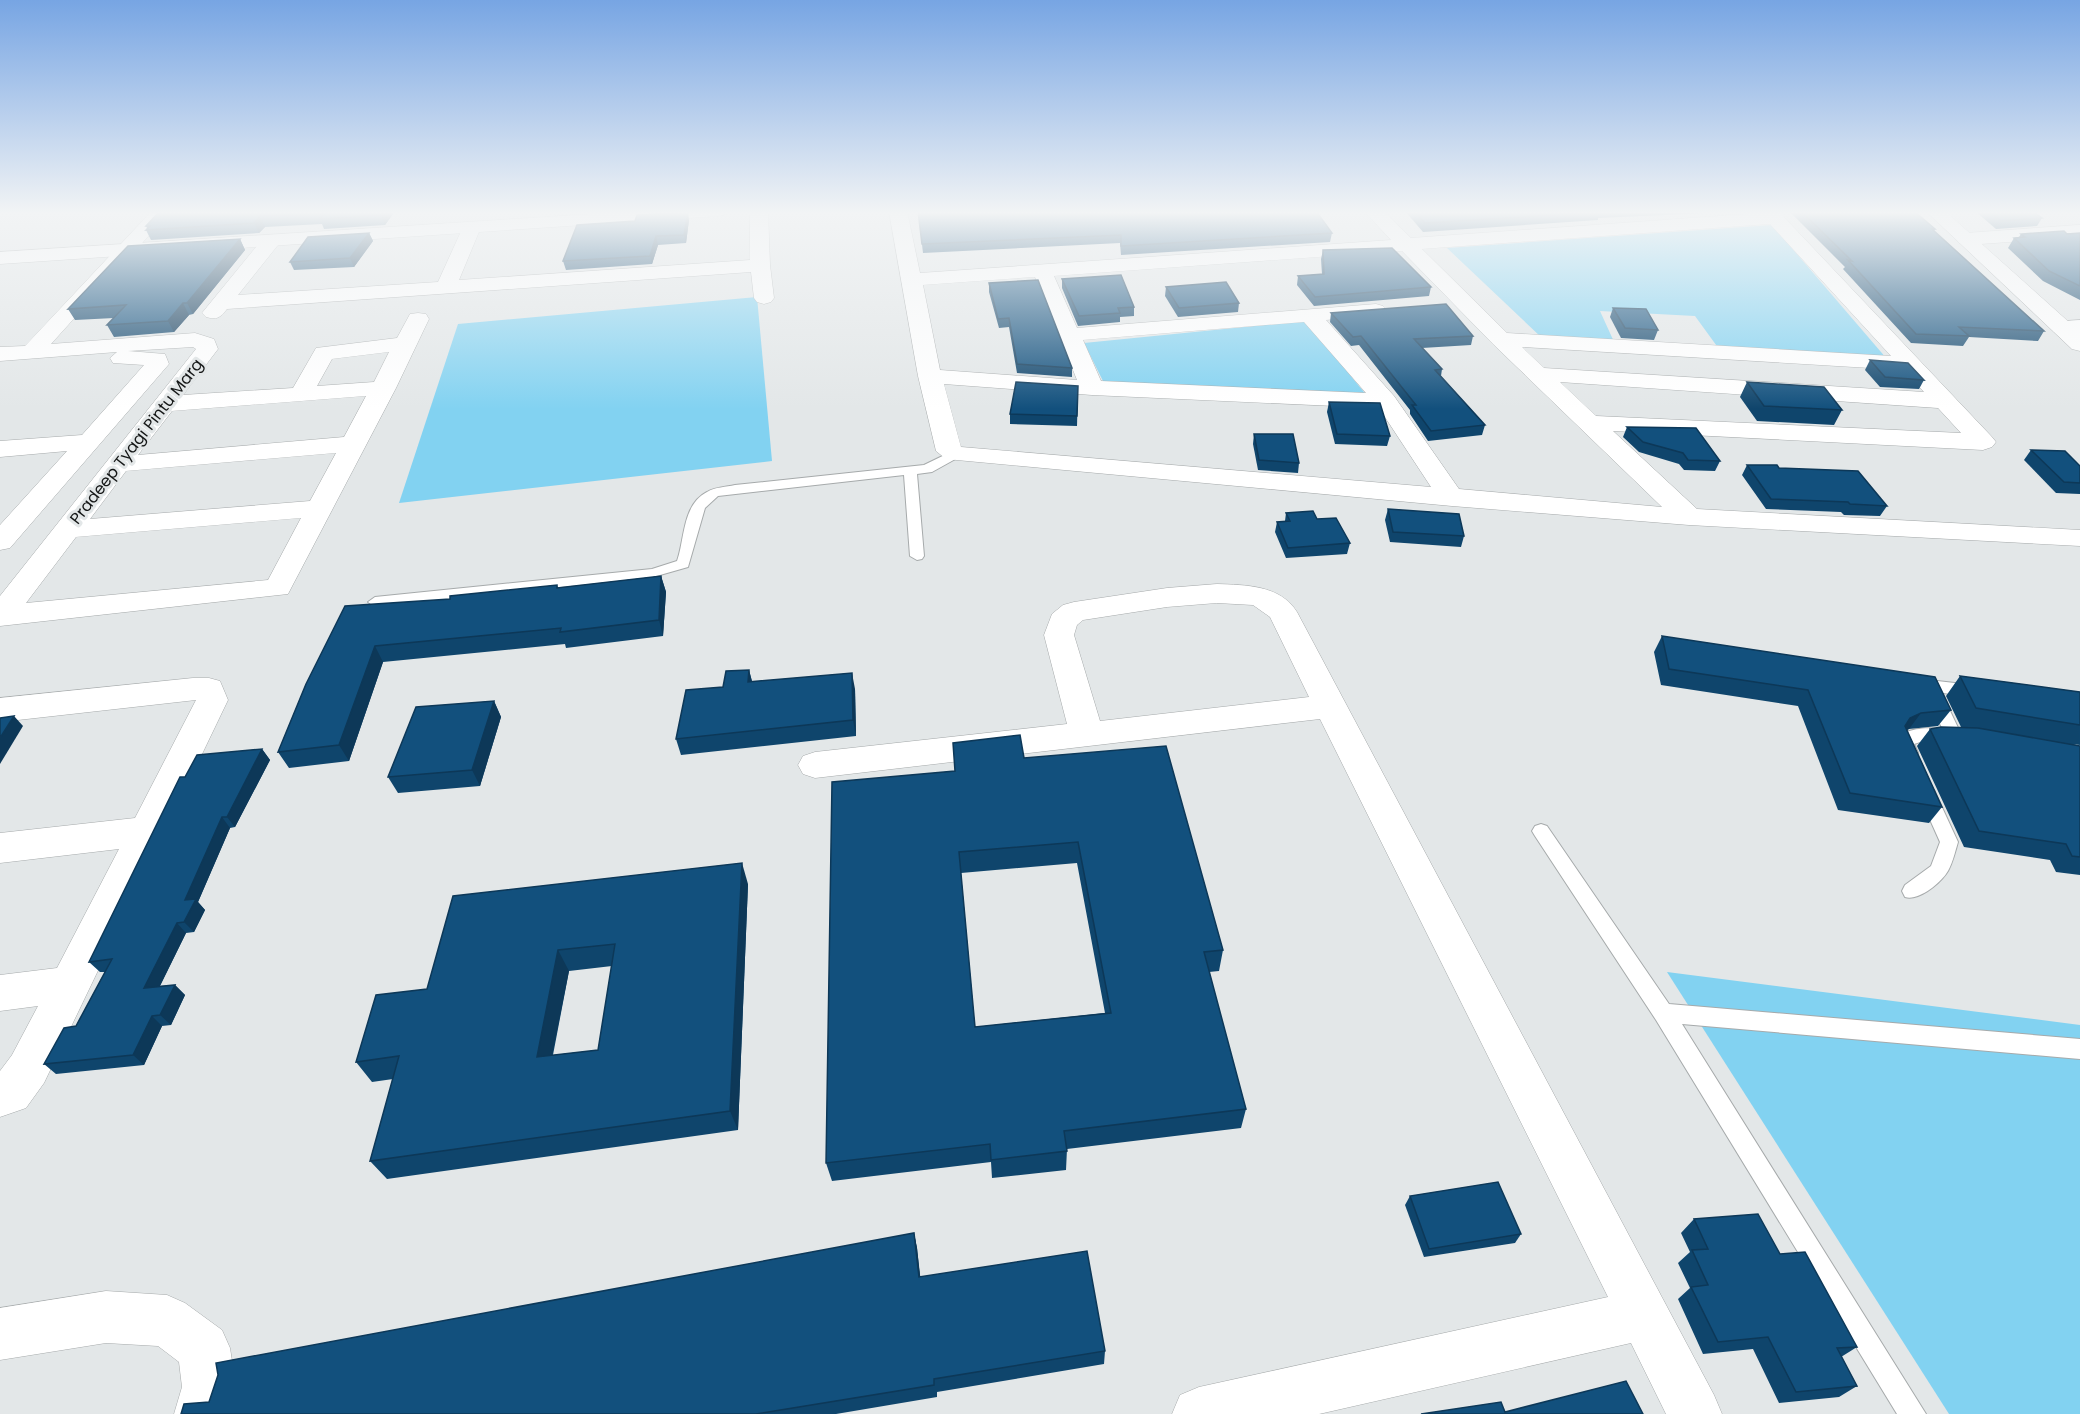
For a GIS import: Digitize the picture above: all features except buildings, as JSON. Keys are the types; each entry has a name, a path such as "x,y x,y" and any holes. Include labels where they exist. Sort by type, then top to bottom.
{"street":[{"path":"31,352 101,277"},
{"path":"242,277 216,308 446,287 589,277"},
{"path":"446,287 450,277"},
{"path":"761,277 764,298"},
{"path":"910,277 930,376 949,451 955,454 1689,517 2080,538"},
{"path":"911,280 950,277"},
{"path":"1045,277 1092,388"},
{"path":"1440,277 1501,339 1689,517"},
{"path":"1590,423 1983,442 1830,277"},
{"path":"2011,277 2071,327 2080,344"},
{"path":"1441,304 1465,302"},
{"path":"1068,335 1393,308"},
{"path":"1309,315 1386,401 1452,498"},
{"path":"5,604 278,588 418,319"},
{"path":"1501,339 1911,364"},
{"name":"Pradeep Tyagi Pintu Marg","path":"0,354 195,340 206,344 207,349 67,529 5,604"},
{"path":"301,394 324,353 405,344"},
{"path":"0,367 139,357 157,359 158,364 86,442 0,542"},
{"path":"1538,374 1945,401"},
{"path":"930,376 1092,388 1386,401"},
{"path":"164,404 384,388"},
{"path":"0,449 86,442"},
{"path":"118,464 354,444"},
{"path":"67,529 321,508"},
{"path":"1087,735 1059,635 1063,621 1074,612 1165,600 1235,594 1262,597 1282,612 1695,1414"},
{"path":"0,710 192,689 209,689 212,700 28,1069 10,1093 0,1096"},
{"path":"815,765 1332,706"},
{"path":"0,848 147,831"},
{"path":"0,993 70,984"},
{"path":"1199,1414 1643,1315"},
{"path":"0,1334 106,1317 167,1321 204,1348 209,1387 201,1414"}],"lane":[{"path":"375,602 653,573 683,564 689,552 695,513 710,495 735,489 927,470 955,454"},
{"path":"910,471 916,556"},
{"path":"1908,683 1988,693"},
{"path":"1912,891 1939,870 1949,842 1904,741 1921,734 1959,735 1931,686"},
{"path":"1541,831 1663,1013 1912,1414"},
{"path":"1663,1013 2080,1049"}],"shaded area":[{"path":"1478,277 1817,277 1887,359 1719,349 1695,316 1600,311 1615,344 1542,338"},
{"path":"757,297 772,461 399,503 458,324"},
{"path":"1306,321 1368,397 1104,383 1084,343"},
{"path":"1667,972 2080,1025 2080,1414 1949,1414"}]}
